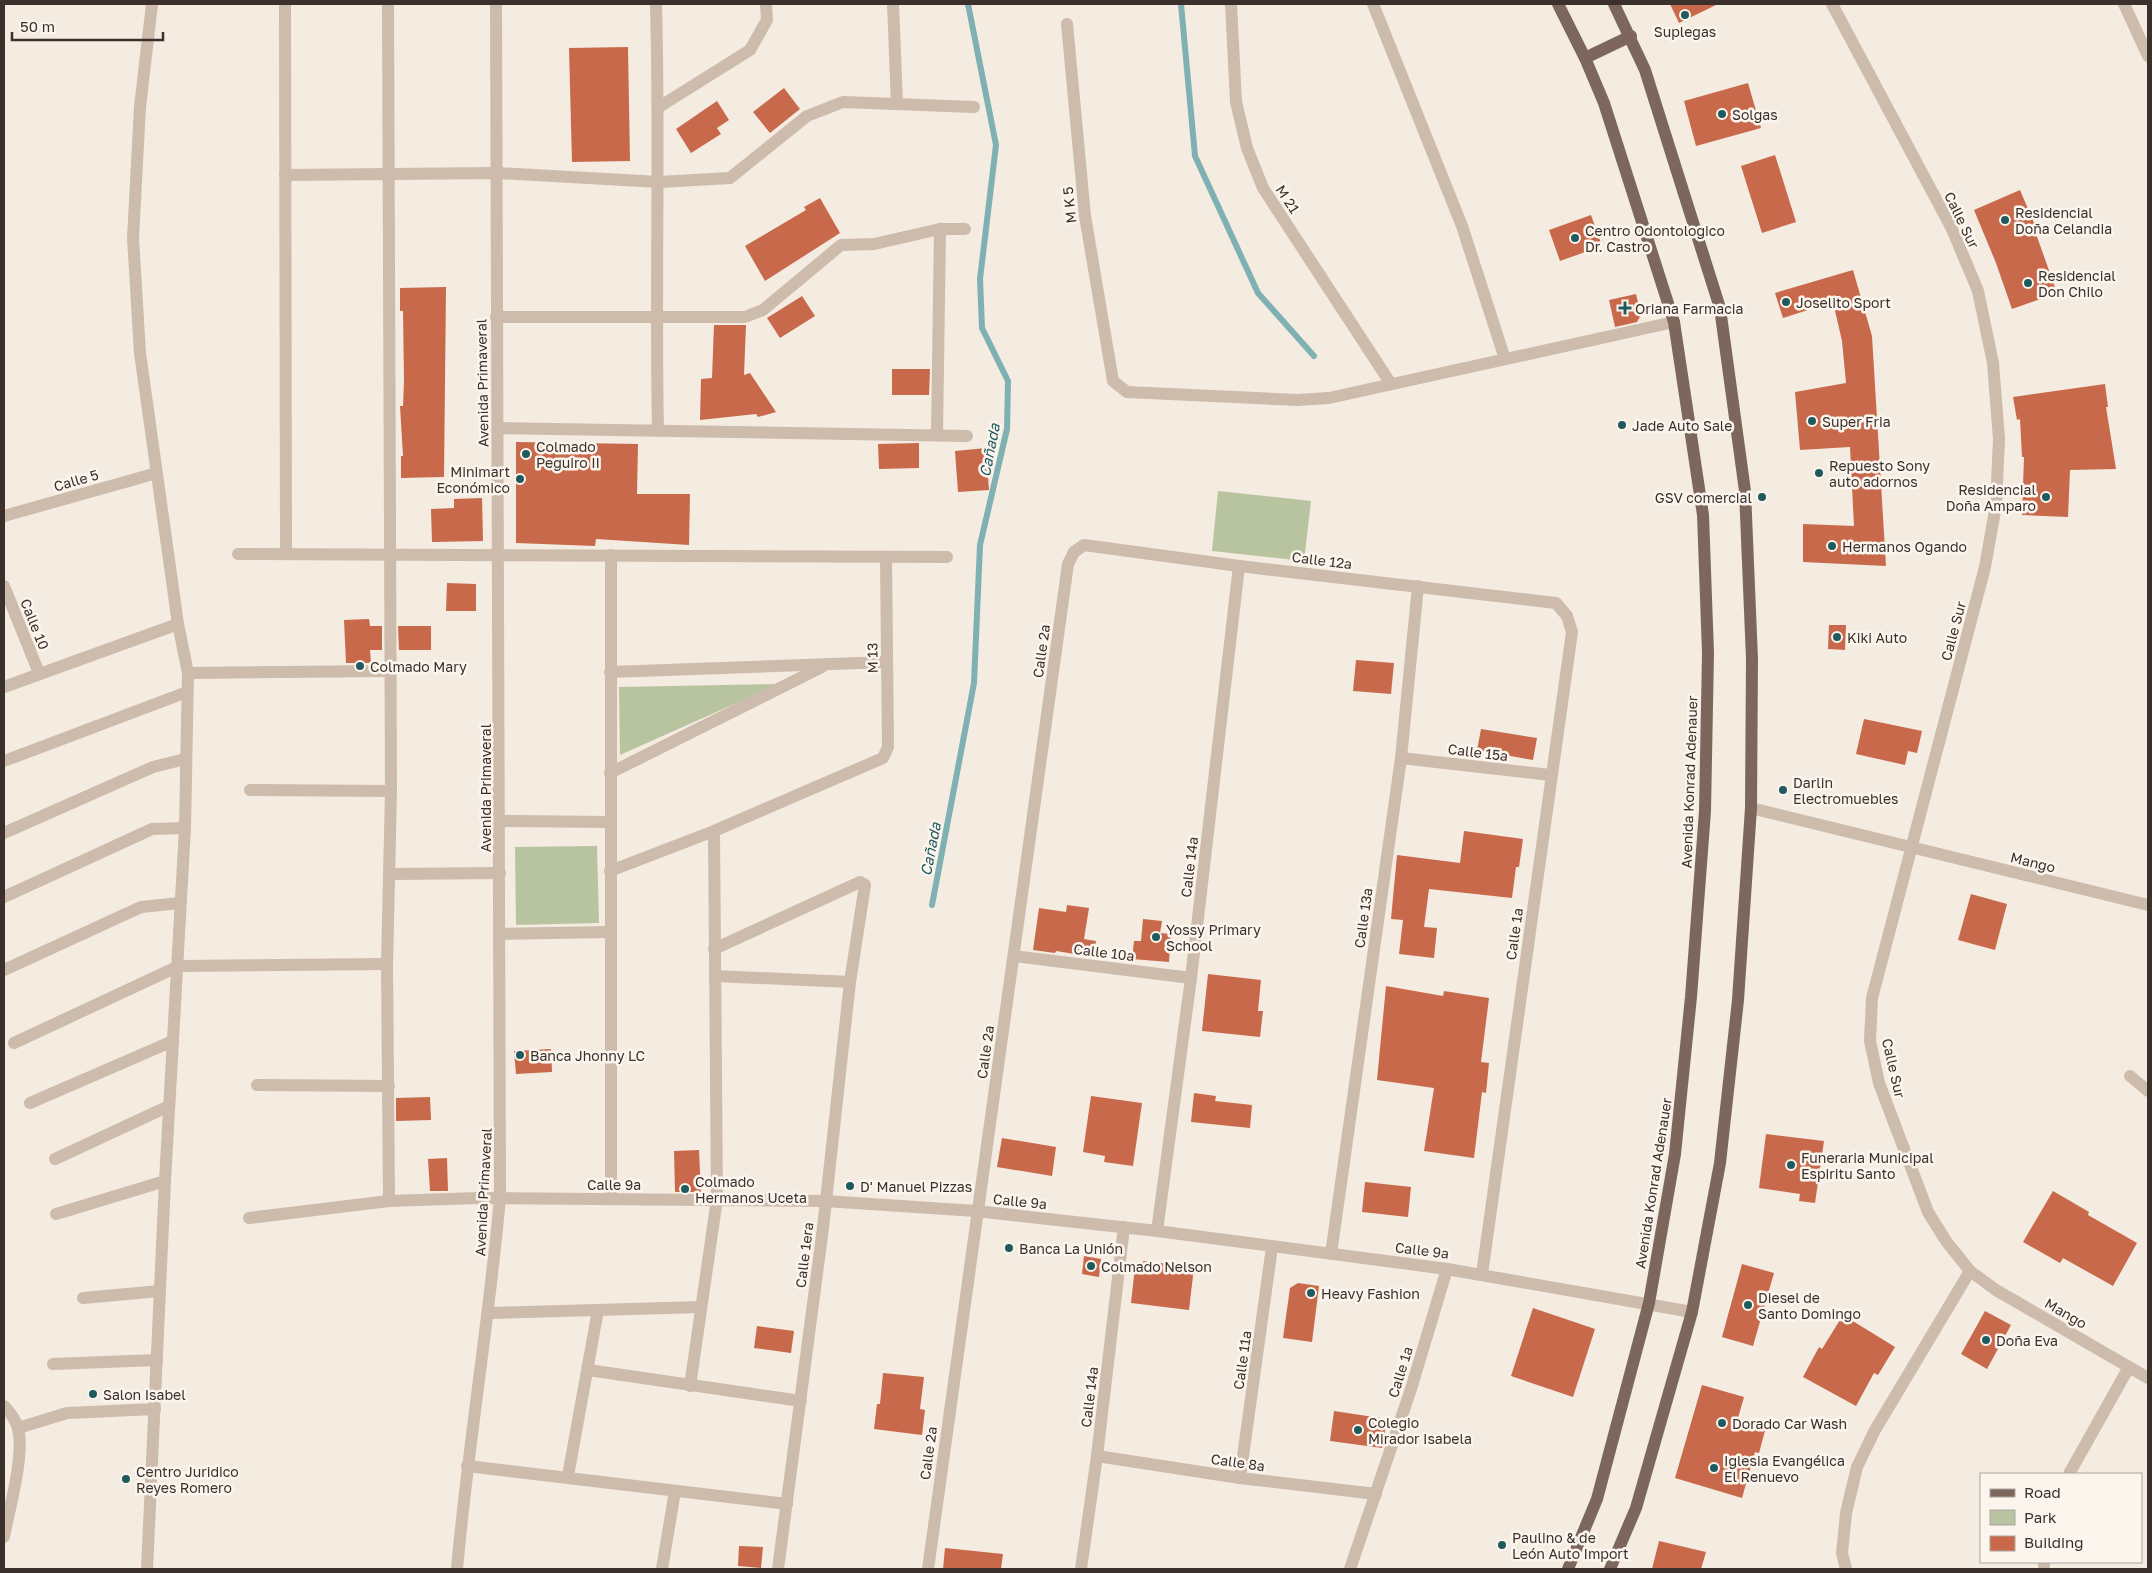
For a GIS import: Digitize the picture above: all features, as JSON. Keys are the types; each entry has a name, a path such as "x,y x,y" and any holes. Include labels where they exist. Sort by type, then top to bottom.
{"main road":[{"name":"Avenida Konrad Adenauer","path":"1558,4 1585,58 1604,103 1674,322 1703,515 1708,653 1705,811 1691,997 1675,1154 1649,1303 1597,1499 1568,1569"},
{"path":"1610,1569 1636,1508 1692,1312 1720,1163 1738,1000 1751,808 1752,659 1745,491 1720,308 1645,70 1631,36 1614,4"},
{"path":"1585,58 1631,36"}],"street":[{"path":"147,1569 165,1181 179,966 180,903 185,828 188,673 178,624 140,353 132,238 140,107 152,4"},
{"path":"285,4 286,554"},
{"path":"388,4 388,554 391,791 387,964 389,1201"},
{"name":"Avenida Primaveral","path":"459,1569 467,1466 488,1313 500,1198 501,934 496,317 498,173 496,4"},
{"path":"656,4 659,107 656,317 658,431"},
{"path":"659,107 750,50 767,20 766,4"},
{"path":"893,4 897,104"},
{"name":"M 21","path":"1231,4 1236,102 1247,148 1263,188 1391,384"},
{"path":"1373,4 1462,226 1505,359"},
{"name":"Calle Sur","path":"1832,4 1952,229 1978,291 1993,363 1999,439 1996,505 1985,567 1872,998 1870,1041 1879,1083 1928,1212 1946,1241 1970,1271"},
{"path":"2124,4 2148,56"},
{"name":"M K 5","path":"1067,24 1085,216 1113,381 1127,392 1298,400 1329,398 1391,384"},
{"path":"285,175 387,172 498,173 659,182 730,178 807,116 843,102 974,106"},
{"path":"496,317 745,317 763,310 841,245 874,244 940,229 965,228"},
{"path":"937,435 940,229"},
{"path":"1391,384 1674,322"},
{"path":"498,428 966,436"},
{"name":"Calle 5","path":"4,516 157,473"},
{"name":"Calle 12a","path":"1084,545 1239,566 1556,603"},
{"name":"Calle 2a","path":"928,1569 976,1211 1014,956 1068,564 1074,552 1084,545"},
{"path":"238,554 947,557"},
{"path":"611,555 611,1199"},
{"name":"M 13","path":"714,831 883,758 888,747 886,557"},
{"name":"Calle 14a","path":"1157,1231 1191,978 1239,566"},
{"name":"Calle 10","path":"4,586 39,673"},
{"name":"Calle 13a","path":"1331,1254 1400,758 1418,586"},
{"name":"Calle 1a","path":"1482,1274 1572,632 1567,616 1556,603"},
{"path":"4,687 178,624"},
{"path":"610,672 887,662"},
{"path":"610,773 826,665"},
{"path":"188,673 389,671"},
{"path":"4,761 187,692"},
{"name":"Calle 15a","path":"1400,758 1551,776"},
{"path":"4,833 153,767 185,760"},
{"path":"250,790 391,791"},
{"name":"Mango","path":"1751,808 2148,905"},
{"path":"500,821 610,822"},
{"path":"4,897 152,829 185,828"},
{"path":"610,871 714,831 717,1199 690,1386"},
{"path":"390,874 500,873"},
{"name":"Calle 1era","path":"714,949 860,882 865,885 850,982 801,1402 778,1569"},
{"path":"4,970 141,907 180,903"},
{"path":"501,934 610,932"},
{"name":"Calle 10a","path":"1014,956 1191,978"},
{"path":"14,1043 179,966 387,964"},
{"path":"715,976 850,982"},
{"path":"30,1103 173,1041"},
{"path":"2130,1076 2148,1091"},
{"path":"257,1085 389,1086"},
{"path":"55,1159 169,1106"},
{"path":"56,1214 165,1181"},
{"name":"Calle 9a","path":"249,1218 389,1201 500,1198 825,1201 976,1211 1124,1227 1448,1268 1692,1312"},
{"name":"Calle 14a","path":"1081,1569 1097,1456 1124,1227"},
{"name":"Calle 11a","path":"1240,1478 1272,1247"},
{"name":"Calle 1a","path":"1350,1569 1411,1389 1448,1268"},
{"path":"1846,1569 1842,1553 1846,1513 1857,1467 1876,1430 1970,1271"},
{"name":"Mango","path":"1970,1271 1996,1290 2148,1378"},
{"path":"83,1298 160,1291"},
{"path":"488,1313 701,1307"},
{"path":"568,1476 598,1310"},
{"path":"52,1364 157,1360"},
{"path":"2070,1473 2129,1366"},
{"path":"588,1370 801,1402"},
{"path":"4,1406 12,1414 18,1428 20,1446 7,1507 4,1537"},
{"path":"18,1428 67,1413 155,1409"},
{"name":"Calle 8a","path":"1097,1456 1240,1478 1376,1494"},
{"path":"467,1466 568,1476 787,1504"},
{"path":"662,1569 675,1491"}],"green space":[{"path":"1218,491 1311,501 1304,561 1212,551"},
{"path":"779,684 620,755 619,687"},
{"path":"597,846 599,923 516,925 515,847"}],"building":[{"name":"Suplegas","path":"1670,4 1718,4 1679,23"},
{"path":"628,47 630,161 572,162 569,48"},
{"name":"Solgas","path":"1748,83 1761,128 1696,146 1684,101"},
{"path":"784,88 800,109 770,133 753,112"},
{"path":"717,101 729,120 717,128 721,134 691,153 676,129"},
{"name":"Solgas","path":"1775,155 1796,222 1762,233 1741,166"},
{"path":"2020,190 2037,230 2035,231 2057,293 2012,309 1996,263 1974,210"},
{"path":"820,198 840,233 765,281 745,246 806,210 804,207"},
{"name":"Centro Odontologico Dr. Castro","path":"1591,215 1602,246 1560,261 1549,230"},
{"path":"1853,270 1872,336 1886,566 1803,562 1803,524 1854,526 1850,447 1800,450 1795,392 1846,383 1842,341 1833,302 1783,318 1775,293"},
{"path":"446,287 444,477 401,478 401,456 403,456 400,406 403,406 404,381 403,311 400,311 400,288"},
{"name":"Oriana Farmacia","path":"1636,294 1641,315 1637,322 1615,327 1609,300"},
{"path":"802,296 815,316 780,338 767,318"},
{"path":"714,325 746,325 744,375 750,373 776,412 758,417 756,414 700,420 701,379 712,378"},
{"path":"892,369 930,369 929,395 892,395"},
{"path":"2105,384 2108,407 2106,407 2116,469 2070,470 2068,517 2022,515 2024,457 2022,457 2020,419 2017,420 2013,397"},
{"path":"516,442 638,444 637,494 690,494 689,545 596,539 595,546 516,543"},
{"path":"919,443 919,468 879,469 878,444"},
{"path":"986,448 989,490 958,492 955,451"},
{"path":"482,498 483,541 432,542 431,509 454,508 454,499"},
{"path":"447,583 476,584 476,611 446,611"},
{"path":"369,619 370,626 382,626 382,650 370,650 371,663 346,663 344,620"},
{"name":"Kiki Auto","path":"1829,625 1846,625 1845,650 1828,649"},
{"path":"398,626 431,626 431,650 399,650"},
{"path":"1356,660 1394,663 1391,694 1353,691"},
{"path":"1864,719 1922,731 1917,753 1908,751 1905,765 1856,754"},
{"path":"1481,729 1537,738 1533,760 1477,750"},
{"path":"1464,831 1523,839 1519,867 1516,867 1512,898 1429,889 1424,927 1437,928 1434,958 1399,954 1403,920 1391,919 1397,855 1460,863"},
{"path":"1971,894 2007,904 1995,950 1958,940"},
{"path":"1067,905 1089,908 1084,939 1096,941 1093,957 1056,951 1055,953 1033,950 1039,908 1066,912"},
{"name":"Yossy Primary School","path":"1143,919 1162,921 1160,933 1171,934 1169,962 1132,959 1134,941 1141,941"},
{"path":"1208,974 1261,980 1258,1011 1263,1011 1260,1037 1202,1031"},
{"path":"1386,986 1443,996 1444,991 1489,998 1481,1062 1489,1063 1486,1093 1482,1092 1474,1158 1424,1151 1434,1088 1377,1080"},
{"path":"551,1049 552,1072 516,1074 514,1051"},
{"path":"1194,1093 1216,1096 1215,1101 1252,1105 1250,1128 1191,1122"},
{"path":"1091,1096 1142,1103 1133,1166 1104,1162 1105,1156 1083,1152"},
{"path":"430,1097 431,1120 396,1121 396,1098"},
{"name":"Funeraria Municipal Espiritu Santo","path":"1766,1134 1824,1141 1815,1203 1799,1201 1800,1194 1759,1188"},
{"path":"1002,1138 1056,1147 1052,1176 997,1167"},
{"path":"699,1150 701,1192 675,1192 674,1151"},
{"path":"447,1158 448,1191 430,1191 428,1159"},
{"path":"1365,1182 1411,1187 1408,1217 1362,1212"},
{"path":"2053,1191 2089,1212 2088,1215 2137,1243 2113,1286 2063,1258 2060,1263 2023,1242"},
{"name":"Colmado Nelson","path":"1084,1256 1101,1259 1099,1277 1082,1274"},
{"path":"1144,1261 1194,1267 1189,1310 1131,1303 1135,1267"},
{"name":"Diesel de Santo Domingo","path":"1742,1264 1774,1273 1753,1346 1722,1337"},
{"path":"1298,1283 1319,1286 1312,1342 1283,1338 1290,1288"},
{"path":"1533,1308 1595,1329 1573,1397 1511,1376"},
{"name":"Doña Eva","path":"1985,1311 2011,1325 1987,1369 1961,1354"},
{"path":"1843,1315 1895,1347 1878,1375 1874,1373 1856,1406 1803,1377 1819,1347 1822,1349"},
{"path":"757,1326 794,1331 791,1353 754,1348"},
{"path":"883,1373 924,1377 920,1409 925,1410 922,1435 874,1429 877,1404 880,1404"},
{"path":"1702,1385 1744,1397 1738,1418 1766,1427 1759,1453 1755,1452 1742,1498 1675,1478"},
{"name":"Colegio Mirador Isabela","path":"1334,1411 1387,1419 1382,1448 1330,1441"},
{"path":"1659,1541 1706,1552 1701,1569 1652,1569"},
{"path":"739,1546 763,1547 761,1568 738,1566"},
{"path":"945,1548 1003,1554 1001,1569 943,1569"}],"waterway":[{"name":"Cañada","path":"932,905 974,683 980,545 1007,429 1008,381 982,328 980,279 996,145 968,4"},
{"path":"1181,4 1195,156 1258,293 1314,356"}],"place":[{"name":"Suplegas","path":"1685,15"},
{"name":"Solgas","path":"1722,114"},
{"name":"Residencial Doña Celandia","path":"2005,220"},
{"name":"Centro Odontologico Dr. Castro","path":"1575,238"},
{"name":"Residencial Don Chilo","path":"2028,283"},
{"name":"Joselito Sport","path":"1786,302"},
{"name":"Oriana Farmacia","path":"1625,308"},
{"name":"Super Fria","path":"1812,421"},
{"name":"Jade Auto Sale","path":"1622,425"},
{"name":"Colmado Peguiro II","path":"526,454"},
{"name":"Repuesto Sony auto adornos","path":"1819,473"},
{"name":"Minimart Económico","path":"520,479"},
{"name":"GSV comercial","path":"1762,497"},
{"name":"Residencial Doña Amparo","path":"2046,497"},
{"name":"Hermanos Ogando","path":"1832,546"},
{"name":"Kiki Auto","path":"1837,637"},
{"name":"Colmado Mary","path":"360,666"},
{"name":"Darlin Electromuebles","path":"1783,790"},
{"name":"Yossy Primary School","path":"1156,937"},
{"name":"Banca Jhonny LC","path":"520,1055"},
{"name":"Funeraria Municipal Espiritu Santo","path":"1791,1165"},
{"name":"D' Manuel Pizzas","path":"850,1186"},
{"name":"Colmado Hermanos Uceta","path":"685,1189"},
{"name":"Banca La Unión","path":"1009,1248"},
{"name":"Colmado Nelson","path":"1091,1266"},
{"name":"Heavy Fashion","path":"1311,1293"},
{"name":"Diesel de Santo Domingo","path":"1748,1305"},
{"name":"Doña Eva","path":"1986,1340"},
{"name":"Salon Isabel","path":"93,1394"},
{"name":"Dorado Car Wash","path":"1722,1423"},
{"name":"Colegio Mirador Isabela","path":"1358,1430"},
{"name":"Iglesia Evangélica El Renuevo","path":"1714,1468"},
{"name":"Centro Juridico Reyes Romero","path":"126,1479"},
{"name":"Paulino & de León Auto Import","path":"1502,1545"}]}
